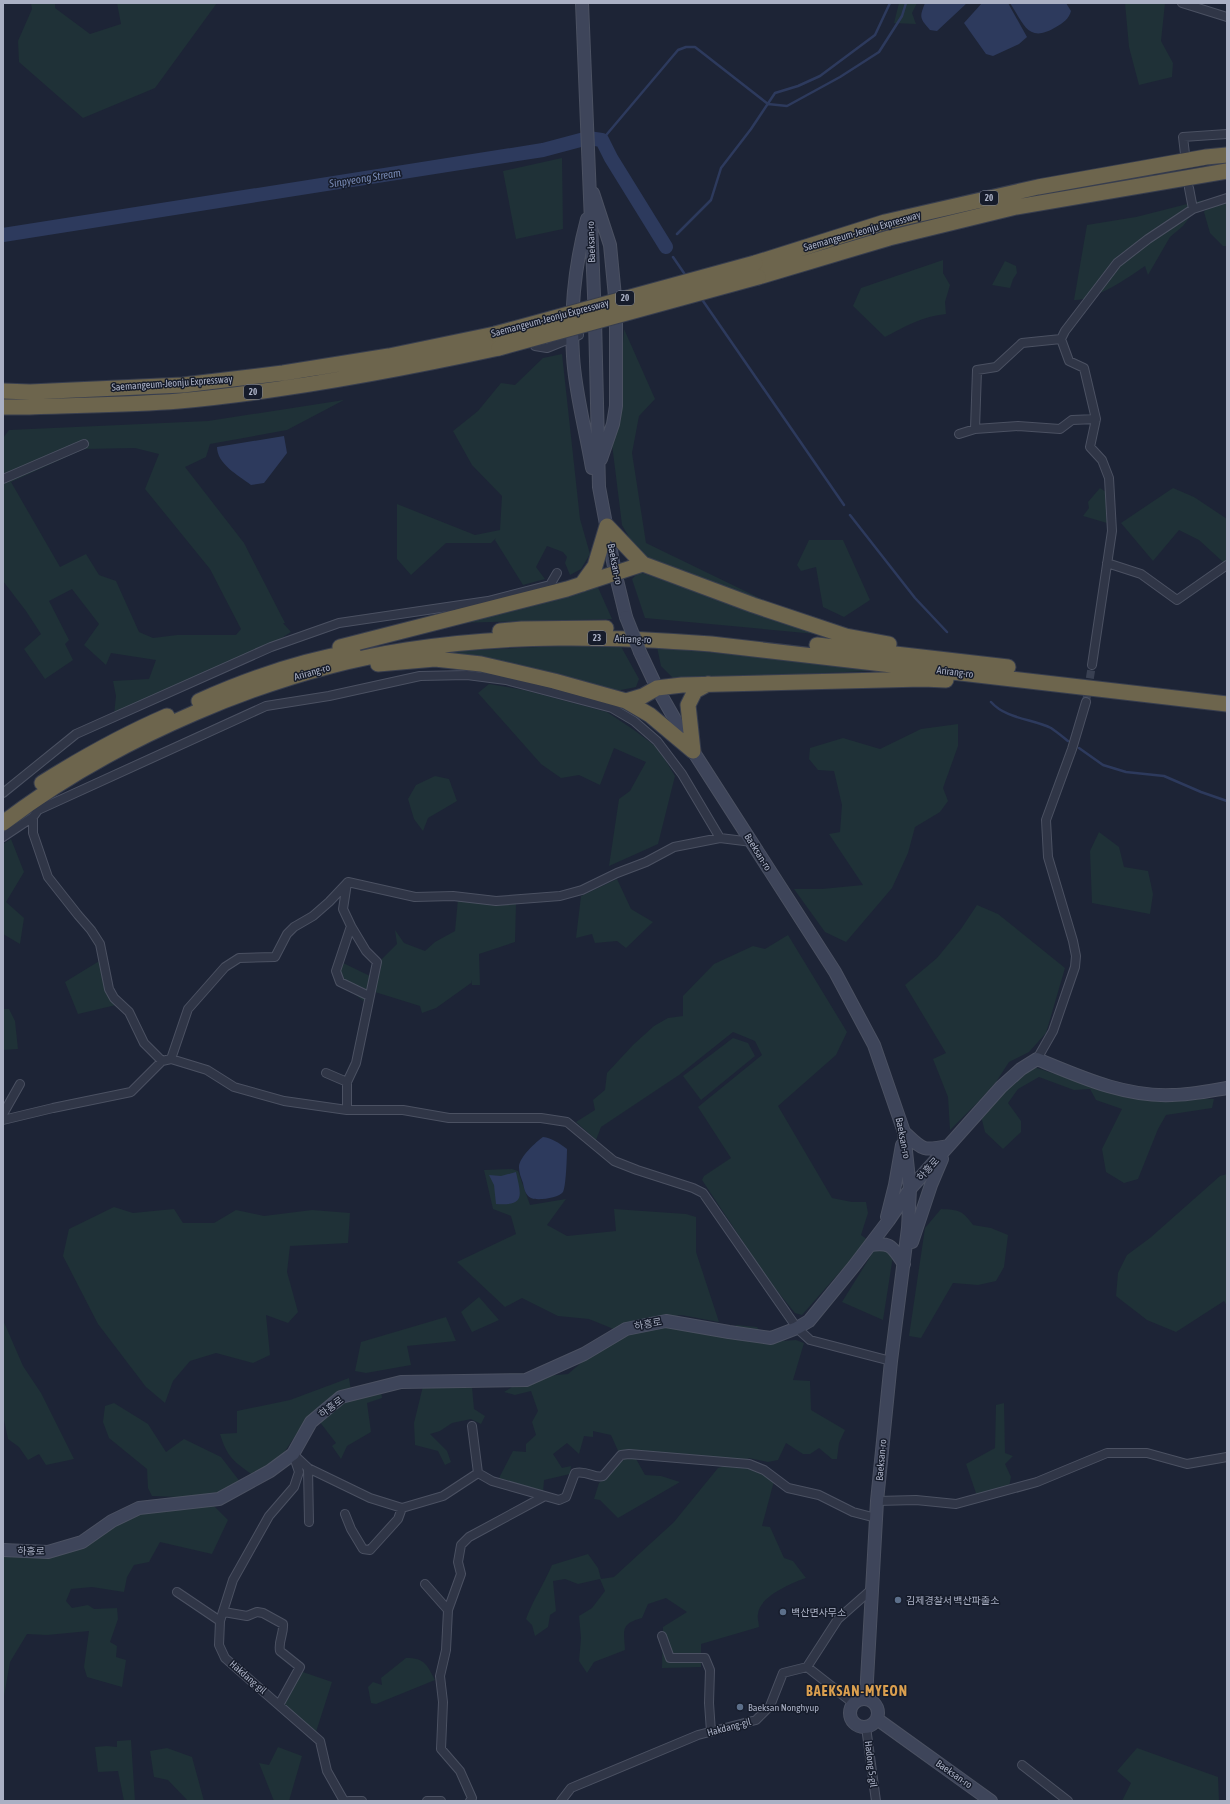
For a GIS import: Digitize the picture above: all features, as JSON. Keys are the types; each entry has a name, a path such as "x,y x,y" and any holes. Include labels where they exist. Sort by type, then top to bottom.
{"highway":[{"name":"Saemangeum-Jeonju Expressway","path":"757,270 885,222 1031,189 1206,157 1227,155"},
{"name":"Saemangeum-Jeonju Expressway","path":"3,406 25,407 178,401 289,388 391,371 757,270 1016,207 1166,180 1227,171"},
{"path":"1166,180 1227,181"},
{"name":"Saemangeum-Jeonju Expressway","path":"3,392 183,385 283,373 497,341"},
{"path":"582,584 595,566 607,526 643,564 753,605 846,636 908,648 917,656"},
{"path":"330,656 334,648 544,595 643,564"},
{"name":"Arirang-ro","path":"3,810 70,765 138,728 219,692 292,666 330,656 452,635 522,629 573,627 661,630 917,656 1227,694"},
{"name":"Arirang-ro","path":"3,823 37,797 121,749 201,710 258,689 318,670 361,659 407,650 465,643 538,638 619,638 711,644 1227,704"},
{"path":"361,659 368,665 435,659 481,664 554,681 626,701 650,715 693,751"},
{"path":"626,701 643,696 657,688 708,684 923,679 998,683 1008,678"},
{"path":"693,751 688,705 695,691 708,684"}],"main road":[{"name":"Baeksan-ro","path":"582,3 599,487 615,572 626,616 640,652 657,688 693,751 835,972 874,1045 904,1132 910,1189 904,1264 891,1361 877,1501 866,1698"},
{"path":"589,181 610,245 616,406 613,424 598,466"},
{"path":"590,207 575,270 573,301 576,336 573,357 594,477 599,487"},
{"path":"1037,1059 1096,1084 1141,1094 1173,1095 1227,1088"},
{"name":"하흥로","path":"3,1550 48,1552 82,1542 112,1521 139,1508 219,1499 270,1471 293,1454 311,1422 341,1397 408,1382 526,1380 584,1354 626,1329 666,1321 771,1338 797,1328 809,1321 870,1245 910,1189 948,1146 1001,1087 1021,1069 1037,1059"},
{"path":"904,1132 921,1147 926,1149 948,1146"},
{"path":"884,1226 895,1185 904,1132"},
{"path":"904,1264 931,1185 948,1146"},
{"path":"870,1245 883,1243 889,1245 904,1264"},
{"path":"861,1698 866,1698 877,1706 878,1715 874,1723 866,1727 858,1726 851,1720 849,1711 853,1703 861,1698"},
{"name":"Baeksan-ro","path":"876,1719 992,1801"}],"street":[{"path":"1182,3 1227,17"},
{"path":"1185,154 1183,137 1227,134"},
{"path":"1189,188 1192,209"},
{"path":"1092,665 1112,531 1109,478 1102,460 1090,448 1096,419 1084,368 1069,361 1061,338 1117,263 1148,239 1192,209 1227,198"},
{"path":"535,346 547,348 576,336"},
{"path":"975,429 978,370 996,367 1022,343 1061,338"},
{"path":"959,434 975,429 1018,426 1060,429 1072,420 1096,419"},
{"path":"3,479 84,444"},
{"path":"1107,564 1141,574 1177,600 1227,565"},
{"path":"3,793 76,734 271,647 339,624 416,613 504,597 550,585 557,573"},
{"path":"3,837 33,816 38,810 266,706 329,696 420,676 467,675 506,680 612,708 634,721 657,741 682,774 720,838"},
{"path":"1037,1059 1053,1032 1075,967 1076,956 1048,857 1046,820 1072,749 1086,702"},
{"path":"33,816 33,833 48,877 91,930 100,944 109,989 114,998 129,1012 144,1043 162,1061"},
{"path":"348,882 415,897 453,896 496,900 560,896 582,890 617,873 646,862 674,847 720,838 752,842"},
{"path":"347,1110 347,1082 356,1064 377,962 366,951 351,926 343,908 348,882"},
{"path":"171,1058 188,1009 225,967 239,958 275,957 287,934 294,927 313,916 348,882"},
{"path":"351,926 336,971 340,982 369,996"},
{"path":"3,1120 131,1092 162,1061 171,1058 207,1070 234,1087 284,1101 347,1110 404,1110 449,1118 541,1118 567,1122 614,1161 693,1188 703,1193 797,1328 810,1340 891,1361"},
{"path":"326,1073 347,1082"},
{"path":"3,1114 20,1084"},
{"path":"472,1426 478,1473"},
{"path":"877,1501 916,1500 956,1504 1037,1482 1107,1453 1147,1454 1187,1464 1227,1457"},
{"path":"293,1454 308,1468 370,1498 402,1508 443,1496 478,1473"},
{"name":"Hakdang-gil","path":"293,1454 299,1472 294,1487 269,1516 233,1580 220,1621 219,1645 225,1658 320,1741 327,1771 344,1801"},
{"path":"478,1473 492,1481 529,1491 543,1497 559,1500 566,1497 575,1473 582,1471 600,1477 603,1476 621,1455 629,1454 688,1458 749,1464 764,1470 788,1488 819,1495 853,1512 876,1518"},
{"path":"308,1468 309,1522"},
{"path":"470,1801 472,1798 460,1771 441,1749 443,1702 440,1676 446,1650 448,1610 461,1574 458,1562 461,1545 469,1537 543,1497"},
{"path":"345,1514 351,1529 363,1549 370,1550 398,1519 402,1508"},
{"path":"425,1584 448,1610"},
{"path":"853,1703 808,1667 838,1619 872,1589"},
{"path":"177,1592 220,1621"},
{"path":"224,1612 247,1616 257,1612 263,1613 283,1624 284,1629 278,1645 280,1651 300,1667 279,1705"},
{"path":"662,1636 670,1658 705,1658 710,1670 708,1703 711,1732"},
{"name":"Hakdang-gil","path":"561,1801 571,1788 698,1736 756,1720 770,1706 783,1673 808,1667"},
{"name":"Hadong 5-gil","path":"866,1727 876,1801"},
{"path":"1022,1765 1068,1801"},
{"path":"349,1801 362,1801"},
{"path":"427,1801 441,1801"}],"shaded area":[{"path":"31,3 55,3 55,8 90,34 121,24 117,3 217,3 155,88 83,118 19,62 18,41 32,9"},
{"path":"899,3 917,3 912,13 916,24 894,23"},
{"path":"1125,3 1165,3 1161,41 1173,63 1172,77 1139,85 1129,47"},
{"path":"562,158 563,229 516,239 503,171"},
{"path":"1203,200 1183,226 1170,237 1148,275 1145,266 1101,293 1091,297 1074,300 1087,225 1136,217"},
{"path":"1227,201 1227,246 1223,246 1210,233 1204,212 1207,208"},
{"path":"943,260 943,273 950,285 945,302 946,314 929,317 885,337 853,306 861,288"},
{"path":"1005,261 1016,266 1017,273 1010,288 992,285"},
{"path":"624,329 655,399 639,416 632,453 646,543 772,604 648,561 630,539 622,525 612,444 621,372"},
{"path":"562,354 580,519 590,554 581,569 570,575 565,563 567,557 563,552 547,546 536,567 545,579 523,585 495,540 496,538 491,543 446,543 411,575 397,559 397,504 475,535 500,530 502,496 472,465 453,431 478,411 501,383 515,385 543,358"},
{"path":"344,400 287,430 210,444 206,457 185,467 244,543 285,623 283,623 291,632 269,646 114,715 116,696 113,681 149,679 156,660 111,653 106,665 84,645 99,624 72,589 49,601 69,640 65,644 73,660 45,679 24,649 41,634 26,611 3,581 3,438 9,430 208,421","holes":["135,448 159,454 145,489 210,569 241,629 236,635 177,635 153,638 139,632 116,581 99,575 86,554 60,567 11,482 84,449"]},
{"path":"1100,488 1106,492 1107,523 1083,516 1089,508 1088,502"},
{"path":"1173,488 1194,497 1227,519 1227,561 1223,562 1199,540 1179,530 1153,561 1121,523"},
{"path":"809,540 843,540 870,600 844,617 823,607 816,567 801,571 797,565"},
{"path":"639,572 827,635 645,618 632,579"},
{"path":"596,583 612,619 454,623"},
{"path":"619,643 639,679 636,687 616,691 438,652"},
{"path":"657,647 888,670 675,680 661,666"},
{"path":"489,684 524,690 607,712 658,748 675,776 658,844 609,866 619,799 630,791 646,762 614,748 600,785 579,775 561,778 541,764 478,693"},
{"path":"958,724 958,746 943,788 948,801 940,812 915,827 908,853 892,888 846,942 825,932 794,889 822,889 863,885 829,834 840,832 842,805 834,771 818,770 809,759 810,748 843,738 880,749 921,729"},
{"path":"435,776 449,779 457,801 428,818 423,831 414,819 408,799 416,785"},
{"path":"1099,832 1119,847 1124,867 1148,871 1153,894 1150,914 1092,903 1090,851"},
{"path":"11,839 24,872 6,902 24,918 20,944 3,934 3,844"},
{"path":"617,879 631,909 653,922 626,948 617,941 595,943 592,934 576,938 581,896"},
{"path":"458,899 516,904 515,942 479,954 480,985 472,985 471,980 471,983 436,1008 422,1013 420,1006 375,992 363,1001 333,975 339,961 370,976 380,971 381,960 397,944 395,930 404,943 425,951 435,942 455,931"},
{"path":"977,905 998,914 1065,968 1046,1033 1029,1052 1009,1062 996,1082 950,1130 948,1097 933,1059 946,1053 905,985 937,958 961,929"},
{"path":"788,935 847,1032 836,1055 778,1106 832,1198 852,1202 866,1202 868,1213 861,1235 868,1240 802,1315 795,1313 769,1281 702,1180 704,1176 731,1158 698,1107 762,1055 755,1041 733,1032 679,1075 601,1127 596,1140 576,1122 595,1110 593,1100 605,1090 607,1073 633,1045 654,1026 668,1018 683,1016 683,996 714,964 753,946 765,949"},
{"path":"101,960 104,987 116,1005 78,1014 65,982"},
{"path":"3,1009 9,1009 15,1021 18,1049 3,1050"},
{"path":"733,1038 748,1043 755,1056 701,1100 683,1076"},
{"path":"1031,1066 1124,1097 1168,1101 1190,1098 1214,1099 1212,1108 1166,1115 1158,1129 1138,1179 1124,1183 1106,1172 1102,1149 1122,1109 1096,1100 1090,1089 1074,1090 1039,1077 1018,1089 1008,1103 1021,1121 1021,1132 1003,1149 985,1132 981,1116 1005,1089"},
{"path":"512,1169 518,1171 530,1205 566,1199 547,1225 567,1236 616,1231 614,1209 686,1214 696,1217 696,1252 719,1322 681,1315 629,1324 616,1330 589,1319 558,1316 522,1298 505,1307 457,1262 516,1234 511,1216 493,1209 484,1170"},
{"path":"1227,1174 1227,1306 1224,1301 1176,1332 1147,1320 1116,1296 1118,1273 1127,1255 1150,1238 1220,1176"},
{"path":"114,1207 133,1213 174,1209 183,1223 214,1223 236,1210 264,1216 312,1210 350,1213 348,1243 290,1246 287,1272 298,1312 288,1323 266,1315 270,1355 253,1363 216,1353 190,1361 173,1381 165,1403 146,1387 98,1324 63,1256 69,1229"},
{"path":"941,1209 960,1212 966,1216 973,1225 991,1228 1008,1235 1004,1267 996,1281 978,1285 953,1283 921,1338 909,1336 925,1228"},
{"path":"883,1248 893,1256 883,1320 842,1302 875,1249"},
{"path":"479,1297 499,1320 472,1332 461,1312"},
{"path":"446,1317 456,1341 407,1346 411,1365 366,1373 355,1371 361,1342"},
{"path":"3,1320 23,1366 41,1393 74,1459 46,1465 39,1454 28,1460 19,1447 8,1439 3,1415"},
{"path":"736,1325 757,1327 767,1342 796,1340 804,1343 793,1380 810,1381 811,1410 845,1430 839,1443 837,1459 832,1459 819,1448 810,1454 803,1454 786,1443 778,1460 768,1462 749,1458 746,1460 631,1450 619,1453 611,1435 593,1431 593,1437 584,1436 579,1454 567,1443 553,1454 562,1468 571,1466 570,1474 544,1480 543,1493 499,1478 513,1451 526,1452 526,1444 536,1435 532,1422 538,1411 531,1391 515,1395 504,1392 512,1387 545,1376 568,1374 588,1357 636,1330 669,1327 730,1338"},
{"path":"349,1378 351,1391 306,1420 281,1457 253,1475 236,1462 225,1448 220,1434 237,1433 237,1411 290,1400"},
{"path":"423,1386 472,1387 474,1409 485,1416 481,1424 471,1419 452,1423 440,1431 430,1434 447,1451 451,1462 445,1465 438,1451 415,1445 414,1423"},
{"path":"381,1390 382,1398 367,1403 371,1432 347,1446 341,1459 332,1446 336,1443 319,1421 344,1399"},
{"path":"114,1403 148,1424 166,1452 184,1439 221,1457 241,1483 203,1498 152,1496 148,1488 147,1469 109,1438 103,1422 105,1406"},
{"path":"1004,1403 1005,1453 1013,1456 1005,1464 1011,1477 1009,1487 977,1496 966,1464 995,1448 996,1405"},
{"path":"635,1457 645,1475 661,1476 680,1482 618,1518 600,1500 594,1499 599,1483 625,1458"},
{"path":"731,1464 750,1467 774,1481 762,1526 770,1527 784,1558 793,1561 806,1578 784,1587 764,1602 758,1614 759,1627 701,1644 701,1667 662,1668 663,1627 687,1612 666,1598 648,1604 642,1618 627,1625 624,1633 625,1650 594,1662 587,1673 579,1661 581,1638 579,1616 592,1608 605,1591 600,1579 578,1584 565,1579 553,1581 556,1611 550,1615 548,1627 535,1636 532,1625 526,1619 552,1565 588,1554 598,1568 601,1579 614,1577 674,1522 718,1468"},
{"path":"213,1505 228,1520 212,1554 160,1542 149,1562 134,1565 127,1577 124,1592 92,1587 71,1589 66,1601 72,1608 88,1605 94,1609 117,1608 118,1619 110,1642 117,1646 116,1657 126,1660 122,1687 87,1677 84,1667 89,1631 47,1635 27,1634 10,1662 3,1702 3,1554 23,1557 73,1549 101,1537 118,1523 144,1513"},
{"path":"406,1658 417,1659 425,1663 435,1680 376,1704 371,1703 368,1687 373,1682 382,1685 381,1678"},
{"path":"300,1671 332,1682 316,1732 283,1704"},
{"path":"131,1740 135,1801 124,1801 118,1771 98,1772 95,1747 117,1747 117,1741"},
{"path":"278,1747 302,1756 289,1801 274,1801 259,1763 269,1765"},
{"path":"167,1748 192,1757 204,1801 188,1801 168,1780 154,1777 150,1751"},
{"path":"1137,1748 1218,1777 1219,1801 1122,1801 1131,1783 1117,1771"}],"water":[{"path":"925,3 967,3 937,31 930,30 922,20 921,15"},
{"path":"982,3 1008,3 1027,37 1019,44 993,56 986,54 964,23"},
{"path":"1010,3 1066,3 1071,11 1067,19 1061,24 1047,32 1039,33 1033,32 1023,24"},
{"path":"284,436 287,453 264,483 251,485 229,469 220,459 218,453 217,447"},
{"path":"543,1137 558,1143 567,1149 565,1184 563,1192 557,1196 534,1199 529,1197 525,1191 519,1171 519,1164 524,1155"},
{"path":"516,1172 520,1193 517,1201 506,1204 496,1204 494,1185 489,1175 501,1176"}],"waterway":[{"path":"677,234 711,200 721,168 751,129 775,93 798,86 820,76 875,35 890,3"},
{"path":"602,140 678,50 686,47 695,47 768,104 787,106 840,77 879,52 902,16 906,3"},
{"name":"Sinpyeong Stream","path":"3,235 543,150 588,138 602,140 611,158 666,247"},
{"name":"Sinpyeong Stream","path":"665,245 668,242"},
{"path":"673,257 686,276"},
{"path":"701,298 844,505"},
{"path":"850,515 915,598 947,632"},
{"path":"991,702 1004,712 1051,728 1068,741"},
{"path":"1079,748 1103,765 1126,772 1164,776 1201,792 1227,801"}],"tunnel":[{"path":"1086,702 1092,665"}],"place":[{"name":"김제경찰서 백산파출소","path":"898,1600"},
{"name":"백산면사무소","path":"783,1612"},
{"name":"Baeksan Nonghyup","path":"740,1707"}],"district":[{"name":"BAEKSAN-MYEON","path":"857,1691"}]}
